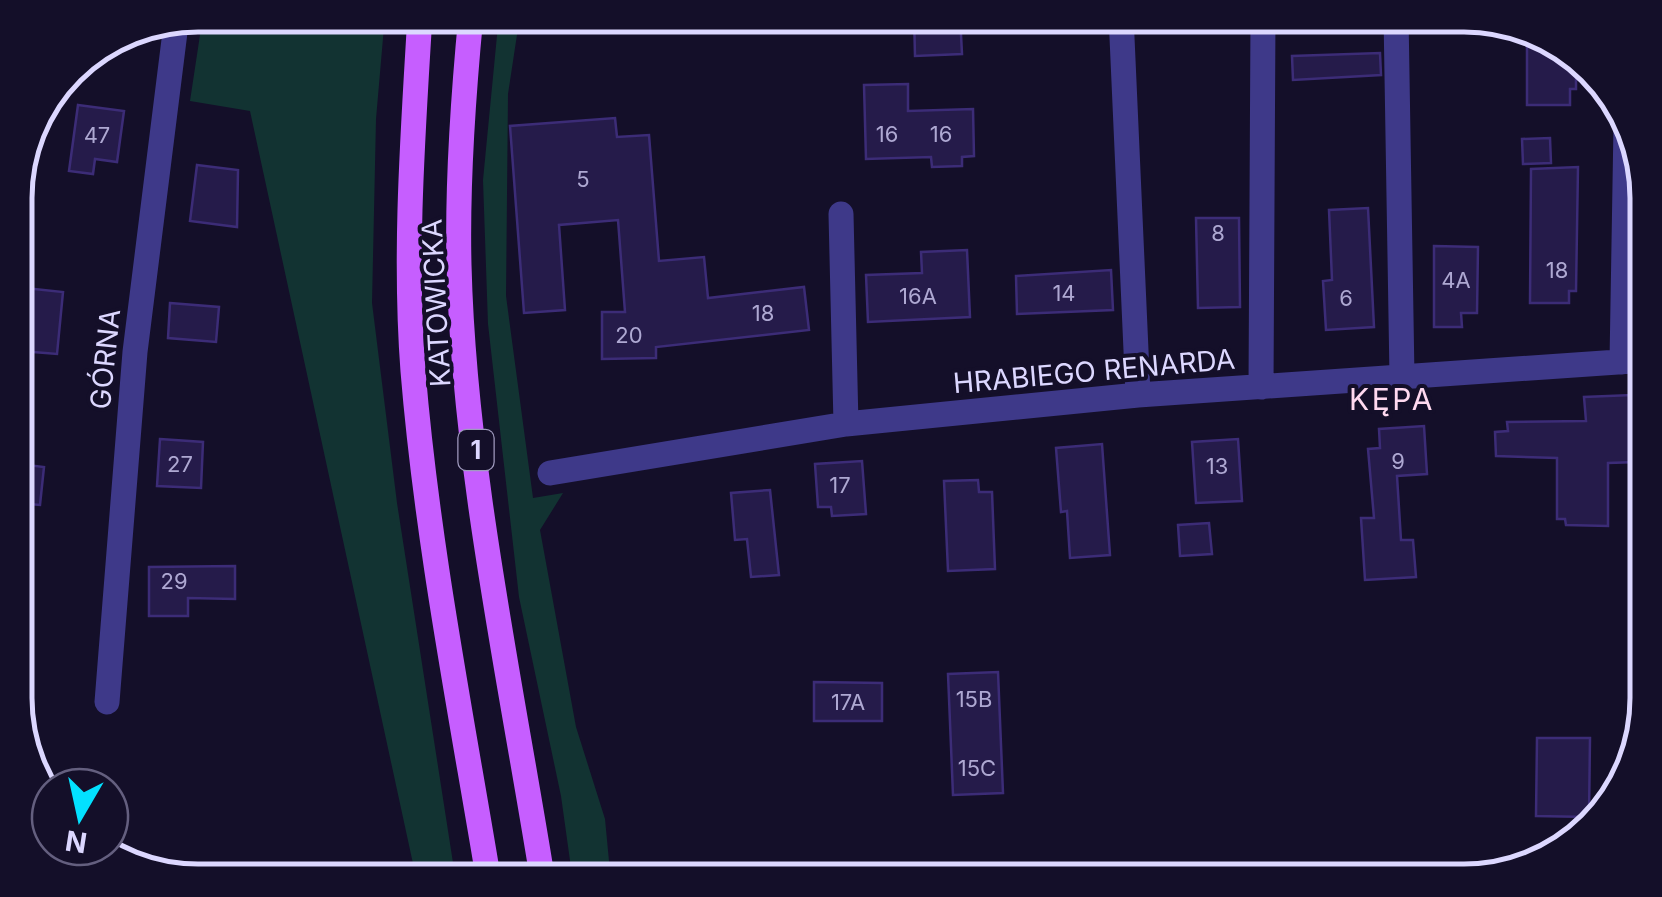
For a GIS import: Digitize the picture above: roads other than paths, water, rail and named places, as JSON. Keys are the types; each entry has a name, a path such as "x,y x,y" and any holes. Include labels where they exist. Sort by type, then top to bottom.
{"main road":[{"name":"KATOWICKA","path":"419,32 409,188 413,370 486,864"},
{"name":"KATOWICKA","path":"470,32 464,93 459,266 479,486 540,864"}],"street":[{"path":"1122,32 1138,395"},
{"path":"1261,387 1262,32"},
{"path":"1396,32 1402,377"},
{"name":"GÓRNA","path":"106,702 135,352 175,35"},
{"path":"1628,175 1630,243"},
{"path":"841,214 846,424"},
{"name":"HRABIEGO RENARDA","path":"550,473 846,424 1138,395 1630,361"}],"district":[{"name":"KĘPA","path":"1392,399"}]}
